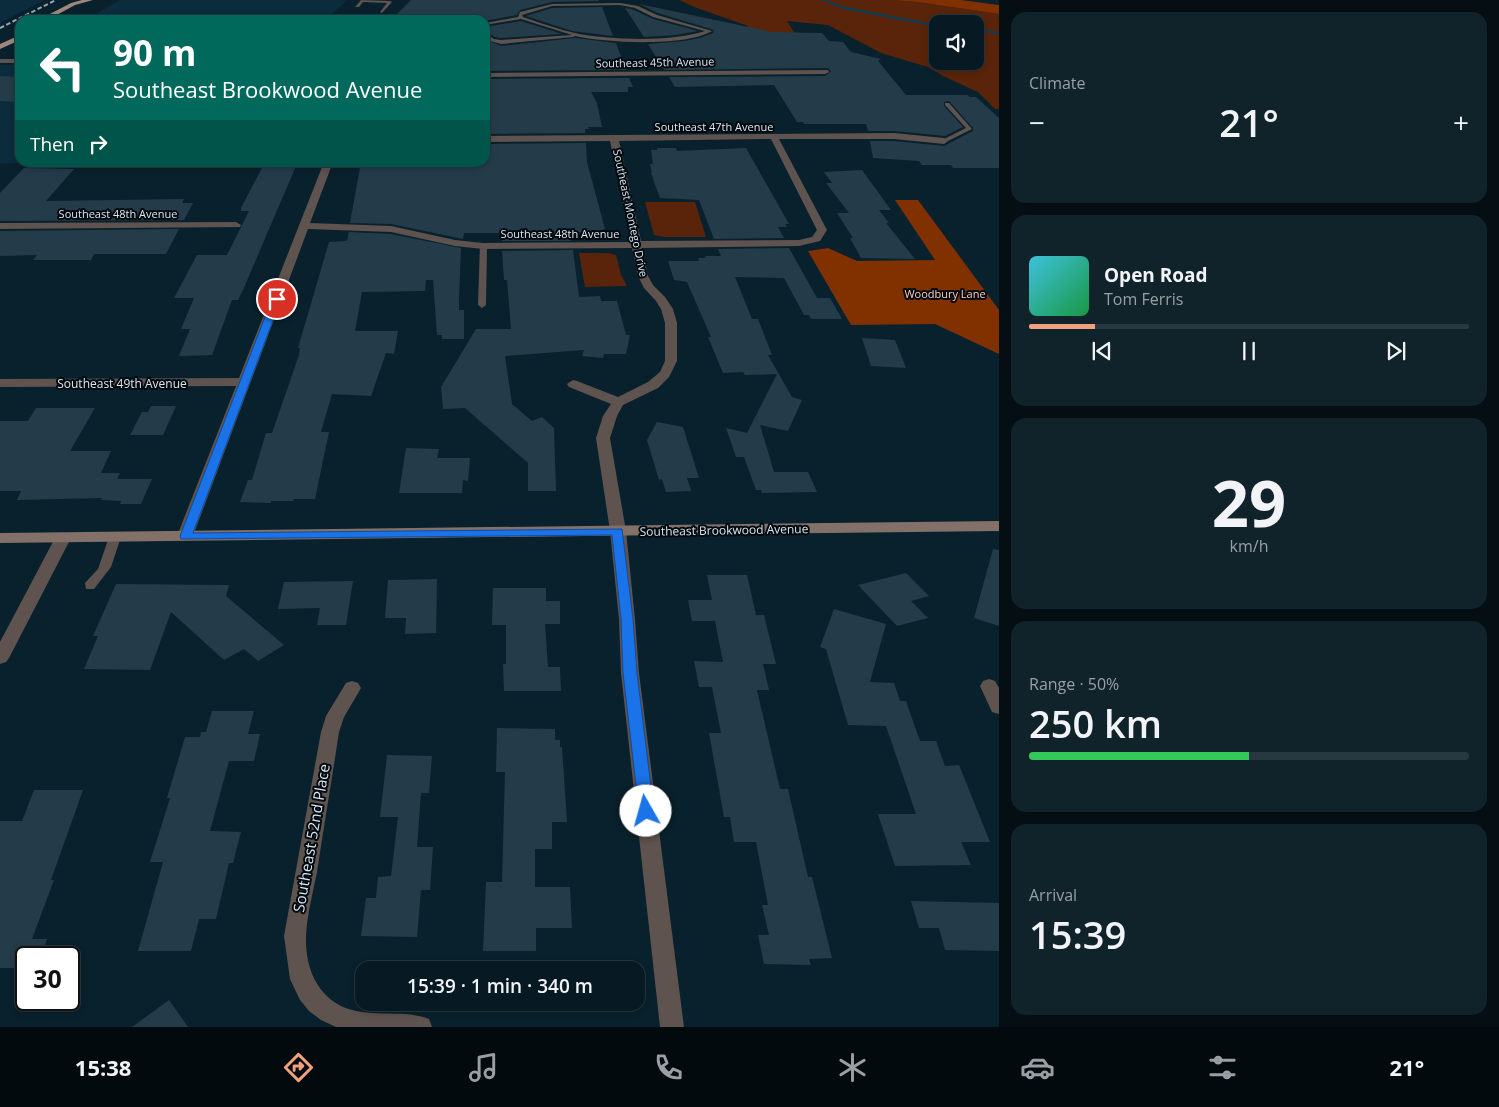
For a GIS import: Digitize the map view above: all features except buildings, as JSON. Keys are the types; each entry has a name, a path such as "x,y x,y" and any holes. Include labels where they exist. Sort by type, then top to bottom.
{"main road":[{"path":"52,15 74,4 89,1 90,5 76,12"},
{"path":"0,47 15,40"},
{"name":"Southeast Brookwood Avenue","path":"0,538 999,526"}],"street":[{"path":"0,61 15,61"},
{"name":"Southeast 45th Avenue","path":"490,75 825,72"},
{"name":"Southeast 47th Avenue","path":"490,139 894,136 944,140"},
{"name":"Southeast 48th Avenue","path":"306,226 391,228 456,243 483,246 799,243 816,239 822,230 774,137"},
{"name":"Southeast Montego Drive","path":"614,138 643,276 648,286 661,299 667,309 671,323 670,360 665,374 653,385 618,402"},
{"path":"185,536 243,382 328,167"},
{"name":"Southeast 48th Avenue","path":"0,226 236,225"},
{"name":"Southeast 49th Avenue","path":"0,383 243,382"},
{"path":"573,384 618,402 610,416 603,438 618,531 627,619 630,673 672,1027"},
{"path":"0,658 63,538"},
{"path":"989,686 999,708"},
{"name":"Southeast 52nd Place","path":"352,688 335,716 330,732 294,936 298,961 307,991 320,1009 345,1021 375,1026 420,1027"}],"lane":[{"path":"357,6 362,1 390,2 382,12"},
{"path":"490,38 501,42 578,35 648,40 688,38 710,31 656,16 636,7 620,4 545,5 522,13 521,18"},
{"path":"490,23 521,18 578,35"},
{"path":"944,140 969,129 947,104"},
{"path":"482,305 483,246"},
{"path":"90,586 91,582 104,569 115,537"}],"shaded area":[{"path":"0,0 45,0 15,15 0,23"},
{"path":"120,0 347,0 330,15 94,15"},
{"path":"679,0 890,0 999,14 999,109 995,109 978,92 933,70 984,70 984,15 929,15 929,68 881,53 828,25 787,21 794,32 785,39 741,39 748,26"},
{"path":"15,64 15,163 0,163 0,65"},
{"path":"645,202 695,202 706,237 664,237 654,235"},
{"path":"579,253 609,253 616,255 621,275 627,286 585,287"}],"green space":[{"path":"890,0 961,0 999,5 999,14 917,2"},
{"name":"Woodbury Lane","path":"895,200 918,200 999,310 999,354 935,324 851,325 808,251 828,248 857,261 935,260"}],"waterway":[{"path":"822,0 844,8 929,24"},
{"path":"984,31 999,33"}],"railway":[{"path":"26,15 56,0"},
{"path":"0,28 15,20"}],"route":[{"path":"277,299 247,372 185,536 618,531 627,619 630,673 646,811"}]}
